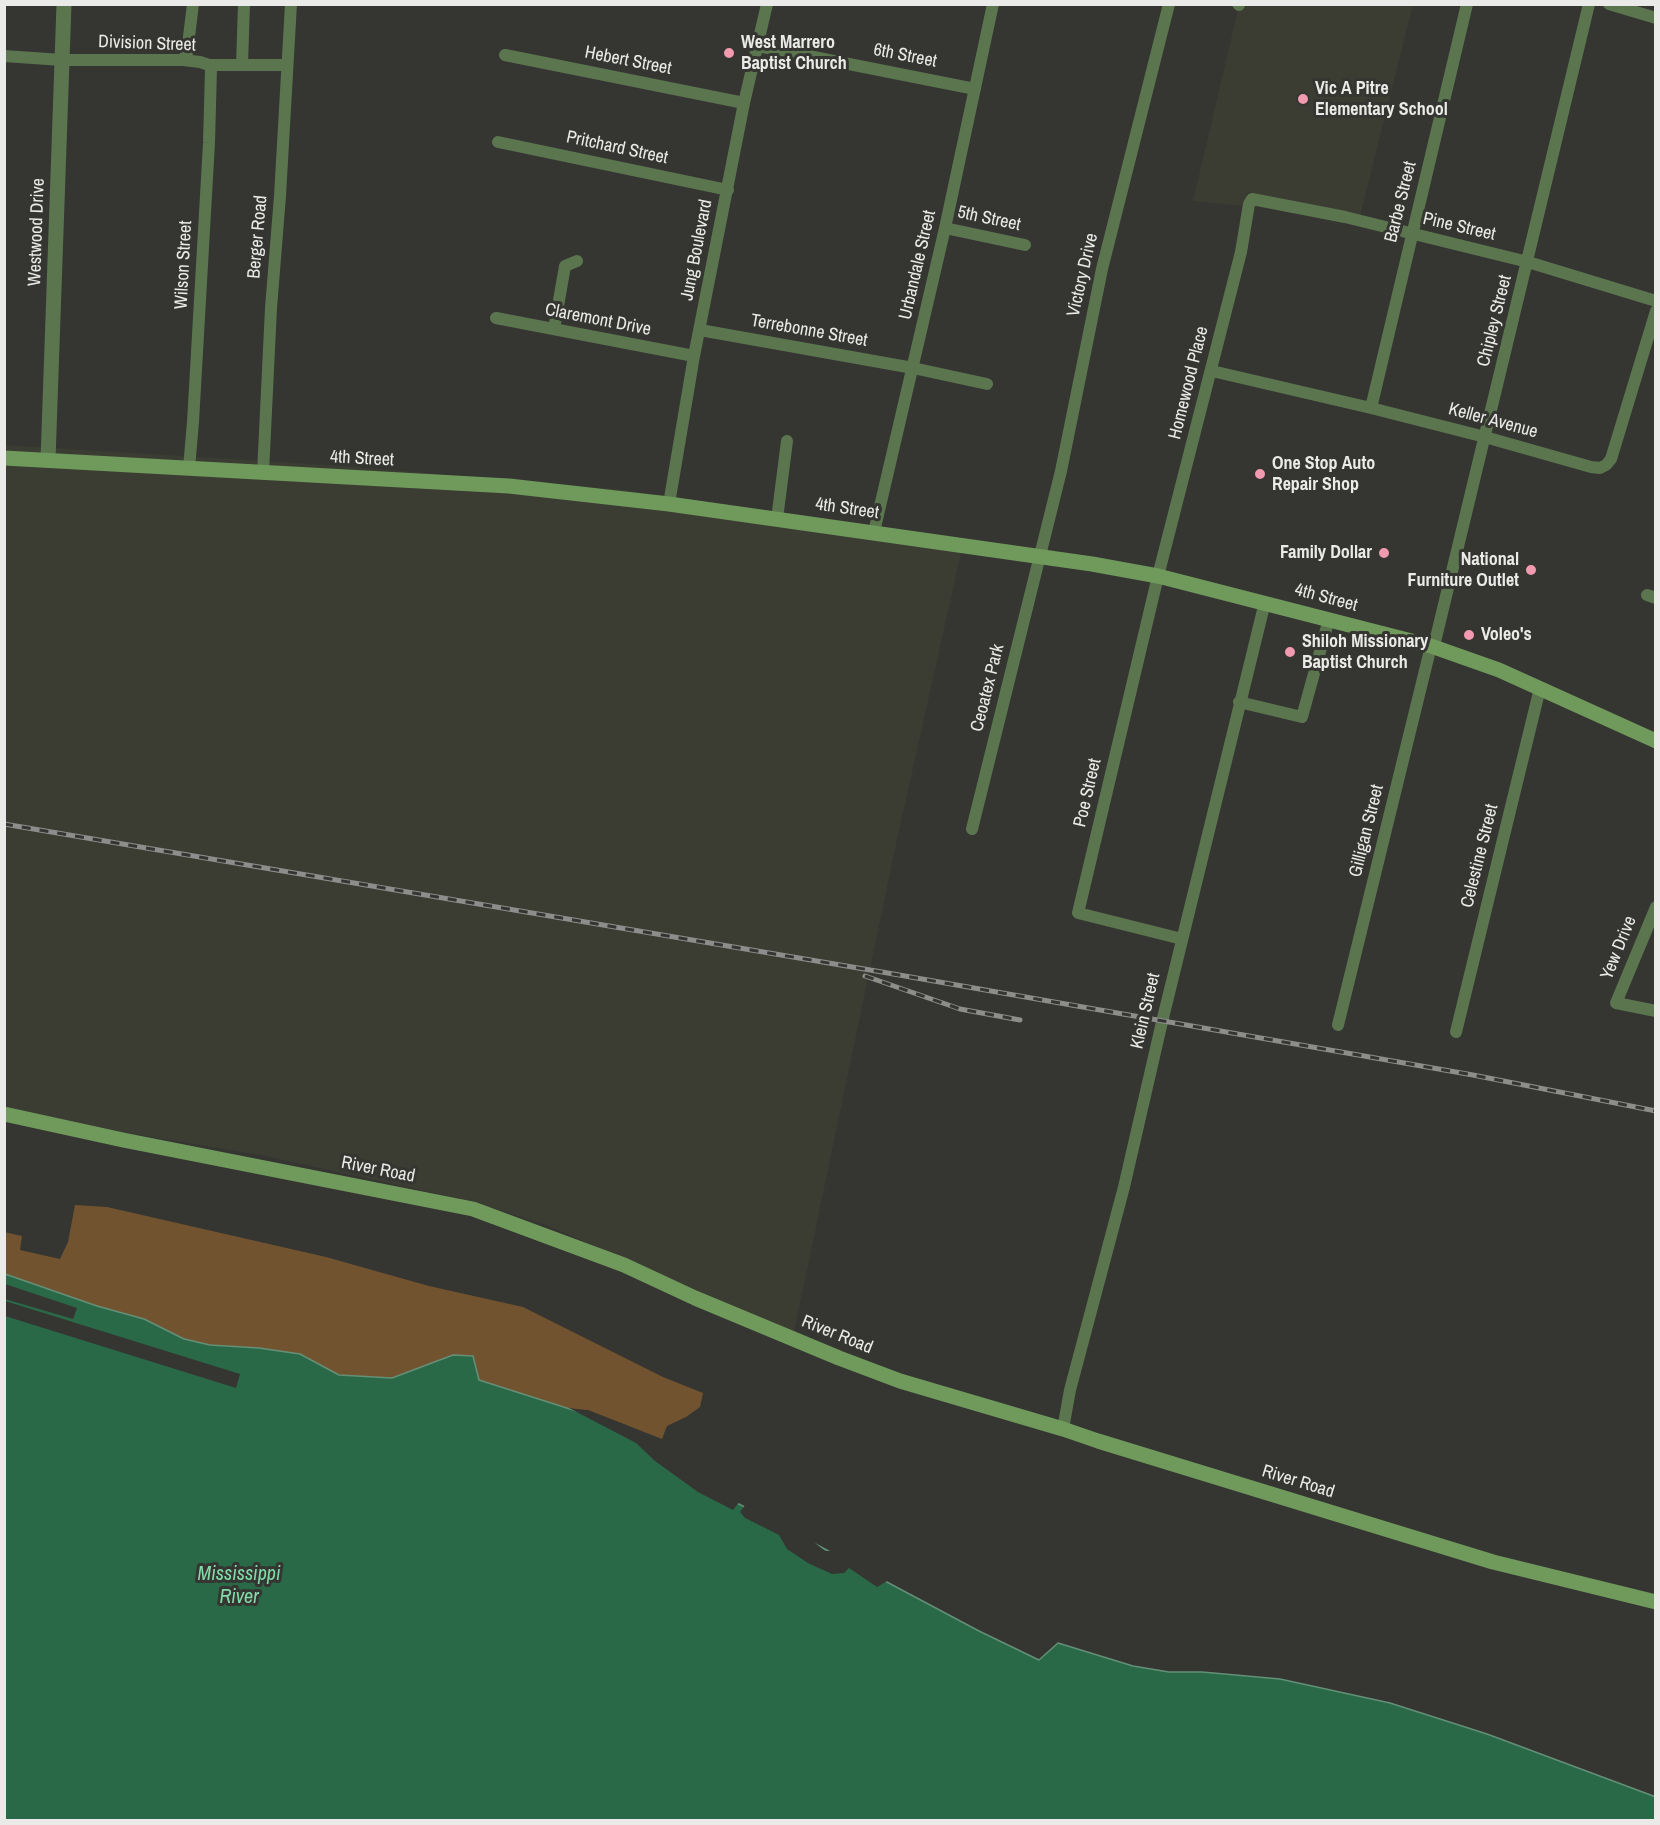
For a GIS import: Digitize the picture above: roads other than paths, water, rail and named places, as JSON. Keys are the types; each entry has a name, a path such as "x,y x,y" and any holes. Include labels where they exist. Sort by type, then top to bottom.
{"main road":[{"name":"4th Street","path":"4,458 509,486 669,504 874,532 1158,576 1433,646 1477,661 1656,741"},
{"name":"River Road","path":"4,1114 123,1140 473,1209 624,1265 695,1298 890,1377 1482,1558 1656,1602"}],"street":[{"name":"Westwood Drive","path":"48,460 64,4"},
{"path":"183,60 187,53 193,4"},
{"path":"242,65 244,4"},
{"name":"Berger Road","path":"263,472 271,308 291,4"},
{"name":"Jung Boulevard","path":"669,504 694,356 744,103 767,4"},
{"name":"Urbandale Street","path":"874,532 945,228 993,4"},
{"name":"Victory Drive","path":"1040,556 1061,471 1102,269 1169,4"},
{"name":"Barbe Street","path":"1371,408 1467,4"},
{"name":"Chipley Street","path":"1433,646 1589,4"},
{"path":"1609,4 1656,18"},
{"name":"6th Street","path":"758,46 975,89"},
{"name":"Hebert Street","path":"505,55 744,103"},
{"name":"Division Street","path":"4,56 62,60 183,60 209,65 287,65"},
{"name":"Wilson Street","path":"189,468 194,422 209,143 211,69 209,65"},
{"name":"Pritchard Street","path":"498,142 728,190"},
{"name":"Pine Street","path":"1252,199 1345,217 1528,262 1656,301"},
{"name":"Homewood Place","path":"1158,576 1212,371 1252,199"},
{"name":"5th Street","path":"945,228 1026,245"},
{"path":"554,329 566,266 577,261"},
{"name":"Keller Avenue","path":"1212,371 1371,408 1600,468 1611,459 1656,310"},
{"name":"Claremont Drive","path":"496,318 694,356"},
{"name":"Terrebonne Street","path":"700,330 913,368 987,384"},
{"path":"777,519 787,441"},
{"name":"Ceoatex Park","path":"972,829 1040,556"},
{"name":"Poe Street","path":"1158,576 1078,914 1182,939"},
{"name":"Klein Street","path":"1063,1429 1070,1390 1124,1187 1239,702 1265,602"},
{"path":"1239,702 1302,717 1329,619"},
{"name":"Gilligan Street","path":"1338,1025 1433,646"},
{"name":"Celestine Street","path":"1456,1032 1540,688"},
{"name":"Yew Drive","path":"1656,907 1616,1003 1656,1011"}],"water":[{"name":"Mississippi River","path":"5,1274 97,1306 144,1319 184,1339 210,1345 259,1348 300,1354 339,1375 392,1378 453,1355 473,1356 479,1380 620,1425 688,1479 1039,1660 1058,1643 1133,1666 1169,1672 1202,1672 1280,1679 1390,1703 1487,1734 1656,1797 1655,1820 5,1820"}],"railway":[{"path":"4,824 882,972 1473,1075 1656,1111"},
{"path":"865,976 960,1009 1020,1020"}],"place":[{"name":"West Marrero Baptist Church","path":"729,53"},
{"name":"Vic A Pitre Elementary School","path":"1303,99"},
{"name":"One Stop Auto Repair Shop","path":"1260,474"},
{"name":"Family Dollar","path":"1384,553"},
{"name":"National Furniture Outlet","path":"1531,570"},
{"name":"Voleo's","path":"1469,635"},
{"name":"Shiloh Missionary Baptist Church","path":"1290,652"}]}
